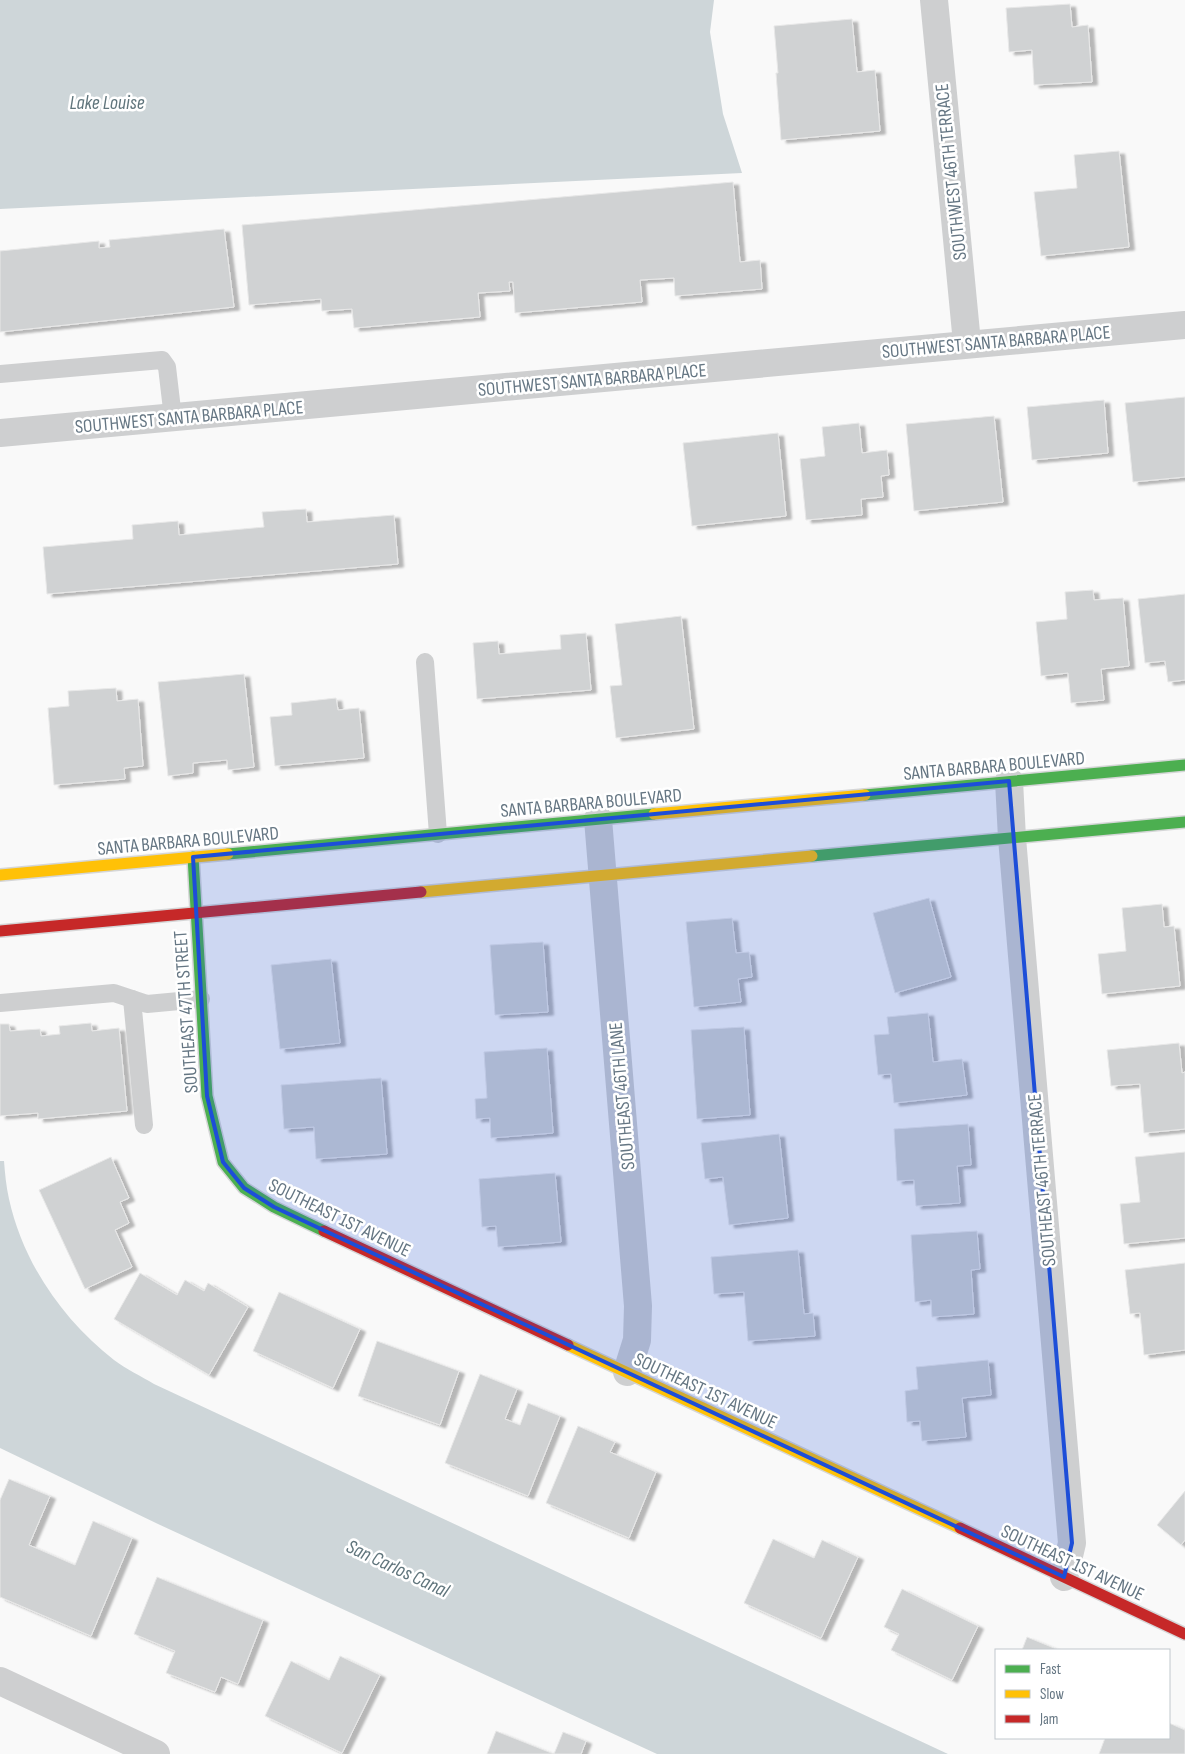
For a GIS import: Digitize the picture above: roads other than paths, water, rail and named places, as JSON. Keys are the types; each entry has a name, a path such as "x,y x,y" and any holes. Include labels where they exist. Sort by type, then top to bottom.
{"main road":[{"name":"SANTA BARBARA BOULEVARD","path":"0,875 1185,765"},
{"path":"0,931 1185,822"},
{"name":"SOUTHEAST 47TH STREET","path":"193,857 207,1096 224,1162"},
{"name":"SOUTHEAST 1ST AVENUE","path":"224,1162 244,1188 274,1207 1185,1634"}],"street":[{"name":"SOUTHWEST 46TH TERRACE","path":"934,0 967,344"},
{"name":"SOUTHWEST SANTA BARBARA PLACE","path":"0,433 1185,325"},
{"name":"SOUTHEAST 46TH TERRACE","path":"1009,781 1012,838 1072,1543 1064,1577"},
{"name":"SOUTHEAST 46TH LANE","path":"598,819 638,1306 637,1340 627,1372"},
{"path":"0,1681 156,1754"}],"lane":[{"path":"0,374 162,360 167,367 173,418"},
{"path":"424,662 438,834"},
{"path":"0,1003 114,993 147,1004 201,999"},
{"path":"132,999 144,1125"}],"water":[{"name":"Lake Louise","path":"0,0 714,0 710,32 723,114 742,173 0,209"},
{"name":"San Carlos Canal","path":"0,1161 4,1161 8,1194 15,1223 35,1268 62,1308 78,1327 95,1344 123,1366 154,1384 948,1754 657,1754 158,1524 0,1448"}]}
